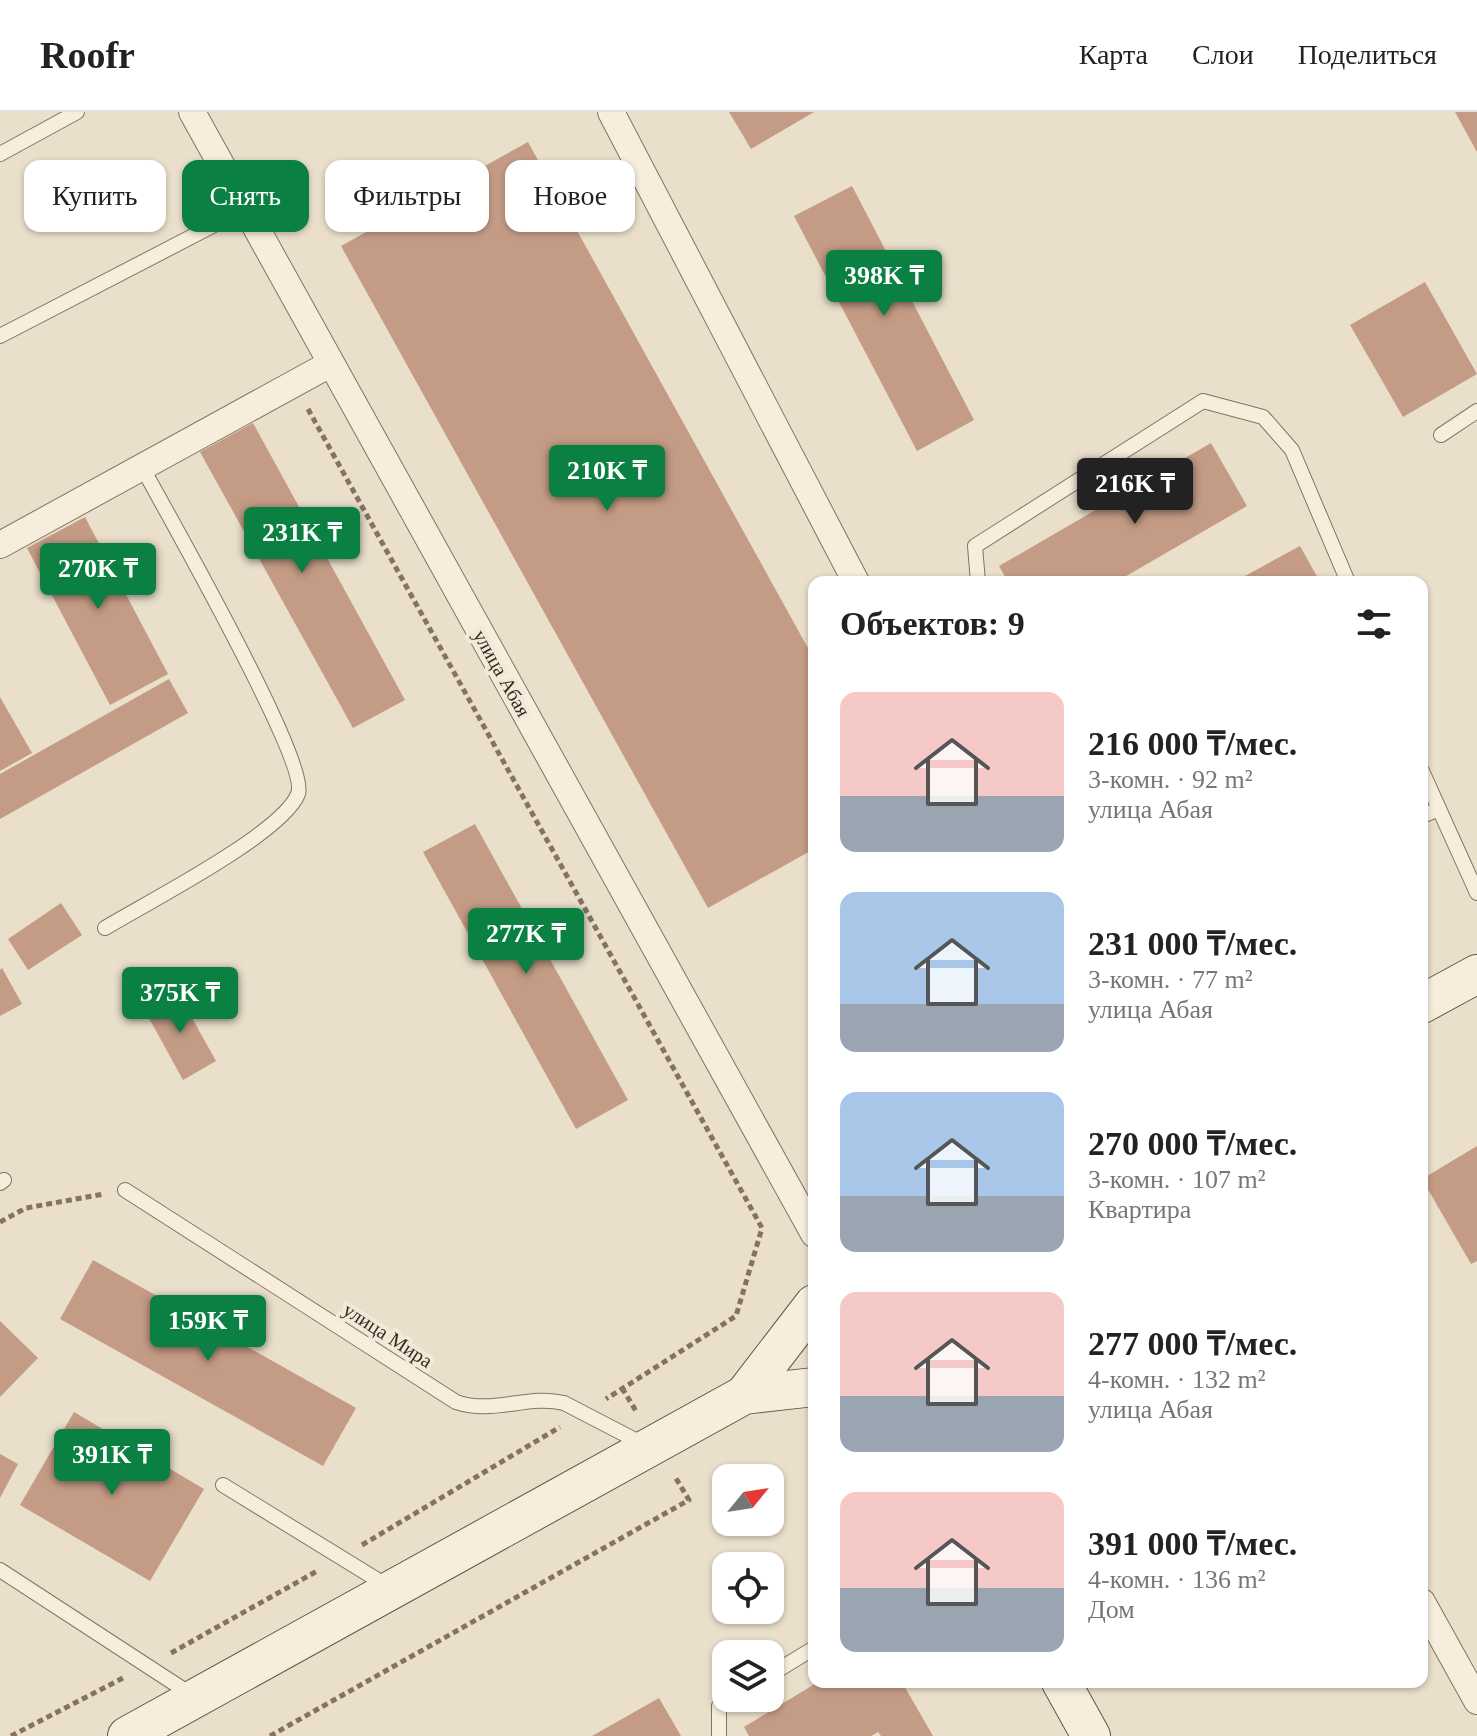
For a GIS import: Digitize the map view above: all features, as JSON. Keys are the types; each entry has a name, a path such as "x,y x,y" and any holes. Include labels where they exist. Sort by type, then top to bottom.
{"street":[{"name":"улица Абая","path":"192,112 218,160"},
{"path":"611,112 853,576"},
{"name":"улица Абая","path":"258,232 808,1223"},
{"path":"0,545 330,364"},
{"path":"1428,1001 1477,974"},
{"path":"744,1395 808,1312"},
{"path":"127,1736 744,1395 808,1388"},
{"path":"1428,1613 1477,1701"},
{"path":"1064,1688 1091,1736"}],"lane":[{"path":"0,154 77,112"},
{"path":"0,336 201,232"},
{"path":"978,576 975,546 1203,401 1263,417 1292,450 1345,576"},
{"path":"1441,435 1477,411"},
{"path":"105,928 252,839 285,813 299,793 299,774 272,713 142,467"},
{"path":"1428,784 1477,893"},
{"path":"1428,814 1439,809"},
{"name":"улица Мира","path":"125,1190 456,1402 483,1409 551,1399 652,1445"},
{"path":"223,1485 392,1589"},
{"path":"0,1570 196,1698"},
{"path":"784,1666 808,1652"},
{"path":"719,1712 719,1736"}],"path":[{"path":"11,1736 149,1665 341,1558 582,1414 736,1316 762,1228 294,384"},
{"path":"0,1222 26,1208 125,1190"},
{"path":"270,1736 689,1500 652,1445 622,1388"}],"building":[{"path":"729,112 814,112 751,149"},
{"path":"1455,112 1477,112 1477,152"},
{"path":"528,142 538,160 505,160 505,232 578,232 808,648 808,852 708,908 341,246 366,232 489,232 489,164"},
{"path":"852,186 974,420 917,451 794,216"},
{"path":"1425,282 1477,374 1403,417 1350,325"},
{"path":"253,423 405,700 353,728 200,452"},
{"path":"1211,443 1247,506 1126,576 1005,576 999,566"},
{"path":"85,517 168,674 110,705 27,548"},
{"path":"1300,546 1317,576 1245,576"},
{"path":"169,679 188,713 0,819 0,774"},
{"path":"0,697 32,753 0,771"},
{"path":"475,824 628,1100 576,1129 423,852"},
{"path":"61,903 82,935 28,970 8,939"},
{"path":"2,968 22,1004 0,1016 0,970"},
{"path":"177,991 216,1061 183,1080 144,1009"},
{"path":"1477,1146 1477,1261 1471,1264 1428,1189 1428,1175"},
{"path":"93,1260 356,1408 323,1466 60,1319"},
{"path":"0,1321 38,1358 0,1397"},
{"path":"74,1412 204,1489 150,1581 20,1505"},
{"path":"0,1454 18,1464 0,1498"},
{"path":"808,1688 905,1688 933,1736 881,1736 878,1732 871,1736 749,1736 744,1727 769,1712 784,1712 784,1703"},
{"path":"659,1698 681,1736 592,1736"}]}
